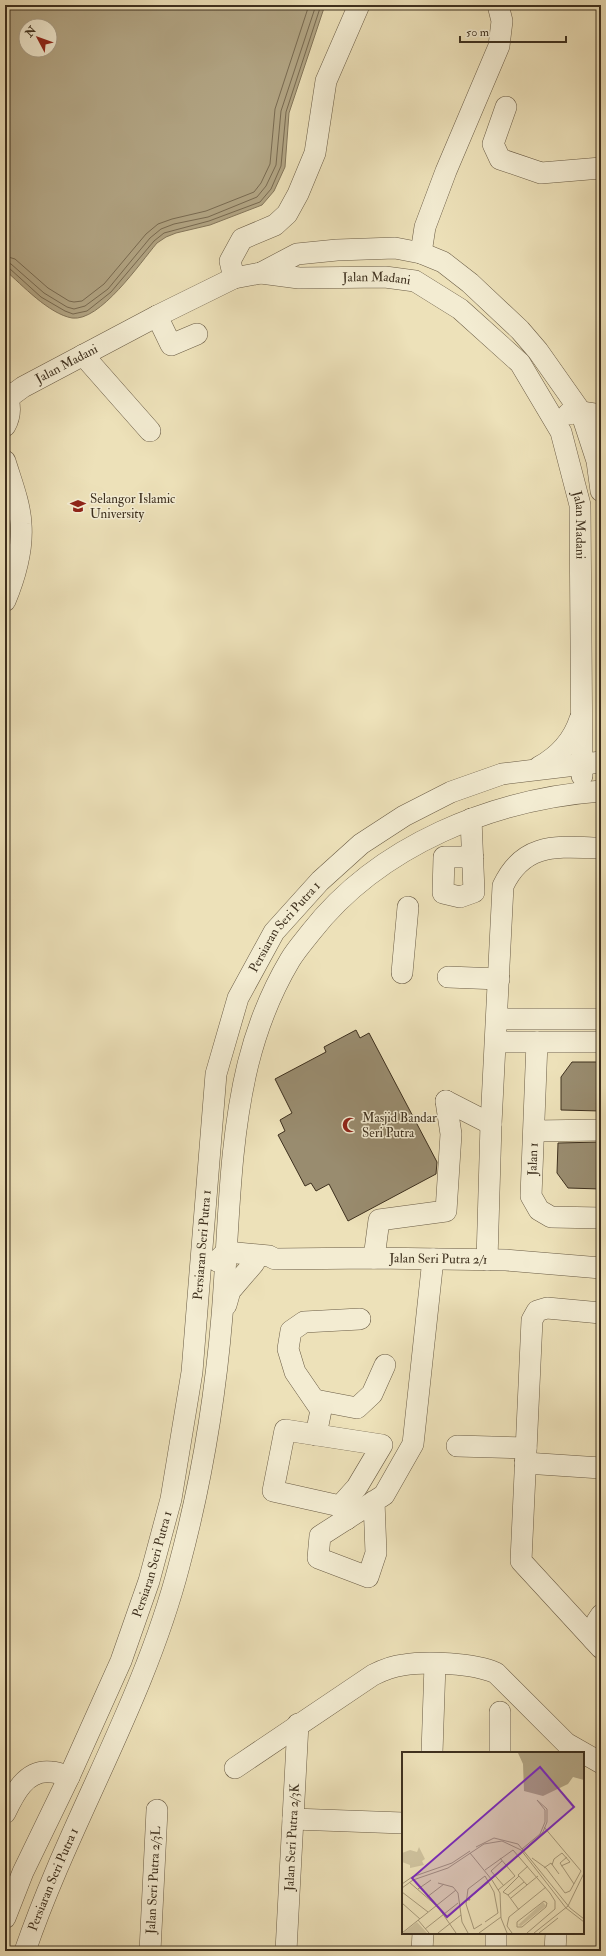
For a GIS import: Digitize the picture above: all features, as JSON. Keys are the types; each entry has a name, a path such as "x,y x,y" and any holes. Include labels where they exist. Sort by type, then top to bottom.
{"street":[{"path":"234,278 230,261 242,239 275,225 287,214 298,194 315,153 326,81 359,5"},
{"path":"421,253 425,227 446,171 499,46 502,21 498,5"},
{"path":"506,107 493,144 500,159 541,173 601,168"},
{"name":"Jalan Madani","path":"7,395 157,316 234,278 261,273 297,254 337,250 395,248 421,253 443,262 470,283 520,330 538,351 580,412 599,458 601,491"},
{"path":"337,250 338,277"},
{"name":"Jalan Madani","path":"261,273 299,278 385,277 415,281 460,309 520,363 561,432 580,505 582,714 592,762 591,792"},
{"path":"157,316 171,345 203,338"},
{"path":"83,355 150,431"},
{"path":"5,426 9,417 7,395"},
{"path":"551,416 580,412 601,415"},
{"path":"5,461 14,490 21,524 18,562 5,601"},
{"path":"535,770 548,762 568,744 576,732 582,714"},
{"name":"Persiaran Seri Putra 1","path":"5,1918 23,1872 69,1777 121,1661 149,1581 171,1499 192,1372 216,1074 238,998 274,932 320,881 360,844 404,816 451,792 502,774 592,762"},
{"name":"Persiaran Seri Putra 1","path":"25,1951 39,1911 64,1851 145,1672 180,1566 211,1419 222,1317 223,1258 237,1129 248,1064 266,1008 291,957 324,916 360,883 396,857 444,830 471,819 512,807 591,792"},
{"path":"471,819 473,858"},
{"path":"487,1260 491,1124 498,1019 503,886 509,872 522,859 537,851 553,847 601,848"},
{"path":"402,973 408,907"},
{"path":"448,977 499,979"},
{"path":"498,1019 601,1019"},
{"path":"496,1042 601,1042"},
{"name":"Jalan 1","path":"537,1042 531,1196 539,1210 551,1217 601,1218"},
{"path":"374,1258 379,1220 446,1212 451,1134 446,1100 491,1124"},
{"path":"534,1131 601,1130"},
{"path":"192,1372 201,1345 210,1277 223,1258 212,1248 210,1238 214,1192 209,1173"},
{"path":"222,1317 230,1291 254,1259 241,1240 230,1197"},
{"name":"Jalan Seri Putra 2/1","path":"223,1258 254,1259 270,1262 275,1259 374,1258 487,1260 601,1268"},
{"path":"374,1501 376,1553 368,1578 318,1558 320,1536 343,1512 382,1445 285,1430 273,1491 343,1512 374,1501 384,1495 412,1444 433,1259"},
{"path":"597,1643 521,1561 532,1320 537,1311 547,1308 601,1313"},
{"path":"316,1435 321,1410 295,1372 288,1349 290,1331 304,1322 360,1319"},
{"path":"315,1400 357,1408 372,1394 385,1365"},
{"path":"457,1446 526,1455 601,1468"},
{"path":"597,1643 597,1621 601,1615"},
{"path":"234,1768 373,1675 387,1668 403,1664 483,1667 496,1673 565,1748 575,1752"},
{"path":"432,1752 435,1664"},
{"path":"500,1712 500,1752"},
{"name":"Jalan Seri Putra 2/3K","path":"286,1951 298,1724"},
{"path":"584,1756 601,1763"},
{"path":"5,1813 14,1793 24,1782 36,1773 51,1771 69,1777"},
{"name":"Jalan Seri Putra 2/3L","path":"150,1951 157,1810"},
{"path":"293,1819 402,1823"},
{"path":"422,1951 423,1934"},
{"path":"496,1934 496,1951"},
{"path":"555,1951 556,1934"}],"water":[{"path":"5,5 325,5 289,113 285,167 274,191 262,205 210,225 176,233 166,237 157,243 119,290 95,311 83,317 72,318 63,315 54,311 36,298 5,270"}],"building":[{"name":"Masjid Bandar Seri Putra","path":"356,1030 360,1038 369,1033 437,1162 436,1174 348,1221 329,1184 316,1191 311,1183 305,1186 278,1135 285,1131 280,1120 292,1113 275,1079 326,1052 324,1047"},
{"path":"572,1062 601,1062 601,1111 561,1110 561,1077"},
{"path":"601,1142 601,1189 568,1188 557,1173 558,1143"}],"place":[{"name":"Selangor Islamic University","path":"78,506"},
{"name":"Masjid Bandar Seri Putra","path":"350,1125"}]}
